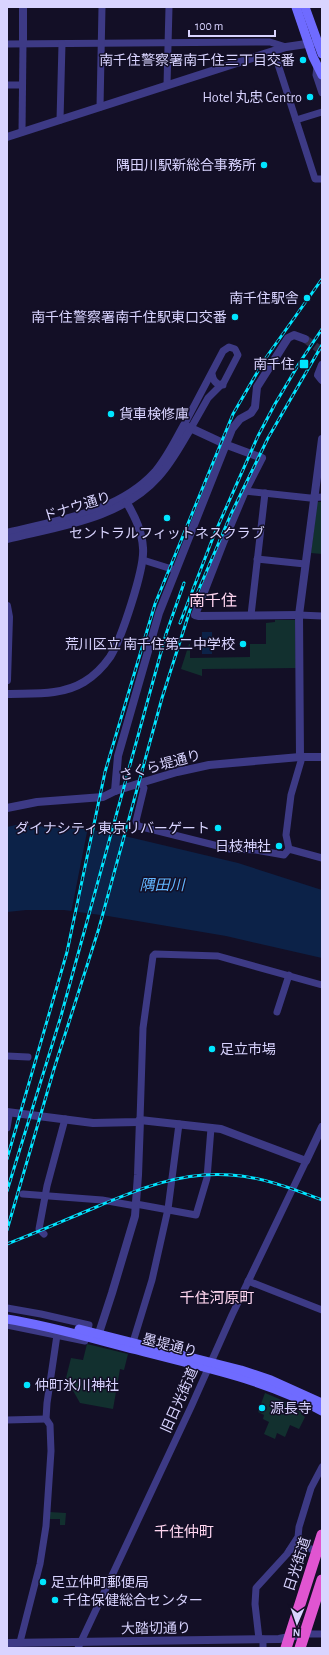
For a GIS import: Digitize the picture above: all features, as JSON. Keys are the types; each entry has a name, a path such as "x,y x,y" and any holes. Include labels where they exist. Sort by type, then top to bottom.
{"highway":[{"name":"日光街道","path":"288,1643 322,1535"},
{"name":"日光街道","path":"300,1648 322,1580"}],"main road":[{"path":"296,7 308,43 320,66 322,76"},
{"path":"305,7 320,43 322,54"},
{"name":"墨堤通り","path":"7,1313 209,1366 271,1380 322,1403"},
{"name":"墨堤通り","path":"7,1319 87,1334"},
{"name":"墨堤通り","path":"98,1337 133,1342 209,1366 271,1388 322,1411"}],"street":[{"path":"22,132 23,7"},
{"path":"100,107 102,7"},
{"path":"167,85 169,7"},
{"path":"7,44 270,42 286,47"},
{"path":"7,136 286,47 308,43 320,43"},
{"path":"60,120 62,44"},
{"path":"274,52 315,179 322,179"},
{"path":"320,66 316,75 322,93"},
{"path":"7,85 22,86"},
{"path":"296,120 322,112"},
{"path":"115,791 118,756 159,613 234,425 240,419 251,413 255,407 257,387 288,338 294,335 306,340"},
{"path":"229,347 235,349 237,352 237,358 223,385 208,398 188,426 225,349 229,347"},
{"path":"322,365 318,375 322,380"},
{"path":"212,374 214,382 219,385 223,385"},
{"path":"188,426 227,445 262,458 245,491 214,564 195,615 322,616"},
{"name":"ドナウ通り","path":"7,539 91,518 115,509 127,502 148,487 164,470 188,426"},
{"name":"ドナウ通り","path":"7,533 100,509 124,498 156,471 188,426"},
{"path":"289,849 286,835 291,795 301,761 299,615 313,498 322,443"},
{"path":"245,491 313,498 322,497"},
{"path":"251,615 265,493"},
{"path":"7,694 49,693 65,690 83,682 99,670 110,657 117,643 141,574 143,560 143,547 139,528 127,502"},
{"path":"257,559 305,564"},
{"path":"143,560 175,570"},
{"path":"7,606 9,617 7,680"},
{"name":"さくら堤通り","path":"7,808 37,802 104,797 115,791 176,772 209,765 300,757 322,757"},
{"path":"141,783 144,788 136,821 138,826 230,850 256,850 284,855 289,849"},
{"path":"289,849 322,858"},
{"path":"98,1337 135,1216 139,1162 143,1028 153,956 155,954 218,956 322,985"},
{"path":"277,1012 289,976"},
{"path":"7,1056 28,1058"},
{"path":"7,1128 8,1114 93,1123 137,1122 140,1120 179,1124 226,1130 306,1161"},
{"path":"44,1234 39,1229 45,1195 65,1119"},
{"path":"133,1342 152,1280 168,1209 179,1124"},
{"name":"旧日光街道","path":"80,1645 248,1281 322,1127"},
{"path":"23,1194 102,1200 168,1209 196,1215 207,1178 211,1128"},
{"path":"248,1281 322,1310"},
{"path":"7,1308 89,1325 85,1340 7,1325"},
{"path":"20,1642 40,1564 46,1526 51,1441 50,1425 46,1419 57,1335"},
{"path":"7,1420 46,1419"},
{"path":"300,1547 298,1537 299,1527 311,1488 322,1467"},
{"path":"263,1648 256,1604 256,1588 290,1550 298,1537"},
{"path":"290,1550 300,1547 317,1550"},
{"path":"305,1634 322,1634"},
{"name":"大踏切通り","path":"7,1643 20,1642 80,1645 173,1644 261,1639 288,1643 305,1634"}],"green space":[{"path":"317,502 322,502 322,554 311,553"},
{"path":"275,620 295,620 296,668 202,669 202,676 181,669 189,644 190,658 250,657 250,644 266,644 266,623 275,622"},
{"path":"87,1344 128,1354 124,1370 120,1369 113,1409 80,1403 66,1378 71,1358 83,1360"},
{"path":"265,1393 303,1409 301,1414 305,1417 299,1429 290,1425 285,1437 277,1433 275,1439 264,1434 269,1422 263,1419 264,1415 258,1412"},
{"path":"49,1512 66,1513 65,1525 60,1525 60,1519 49,1519"}],"water":[{"path":"202,632 212,632 212,654 202,654"},
{"name":"隅田川","path":"16,825 87,829 133,838 238,863 322,890 322,958 226,936 108,916 64,910 26,910 7,912 7,827"}],"pier":[{"path":"88,827 94,828 77,913 71,913"}],"tunnel":[{"path":"305,339 322,351"}],"railway":[{"path":"7,1159 67,952 105,772 155,604 233,414 265,359 322,279"},
{"path":"180,623 214,535 258,436 300,362 322,329"},
{"path":"7,1230 54,1069 99,928 162,698 190,610 231,514 268,438 322,345"},
{"path":"7,1191 61,1016 166,634 184,583"},
{"path":"7,1244 144,1188 195,1176 213,1174 255,1178 278,1184 322,1200"}],"place":[{"name":"南千住警察署南千住三丁目交番","path":"303,60"},
{"name":"Hotel 丸忠 Centro","path":"310,97"},
{"name":"隅田川駅新総合事務所","path":"264,165"},
{"name":"南千住駅舎","path":"307,298"},
{"name":"南千住警察署南千住駅東口交番","path":"235,317"},
{"name":"南千住","path":"304,364"},
{"name":"貨車検修庫","path":"111,414"},
{"name":"セントラルフィットネスクラブ","path":"167,518"},
{"name":"荒川区立 南千住第二中学校","path":"243,644"},
{"name":"ダイナシティ東京リバーゲート","path":"218,828"},
{"name":"日枝神社","path":"279,846"},
{"name":"足立市場","path":"212,1049"},
{"name":"仲町氷川神社","path":"27,1385"},
{"name":"源長寺","path":"262,1408"},
{"name":"足立仲町郵便局","path":"43,1582"},
{"name":"千住保健総合センター","path":"55,1600"}],"district":[{"name":"南千住","path":"213,600"},
{"name":"千住河原町","path":"217,1298"},
{"name":"千住仲町","path":"184,1532"}]}
